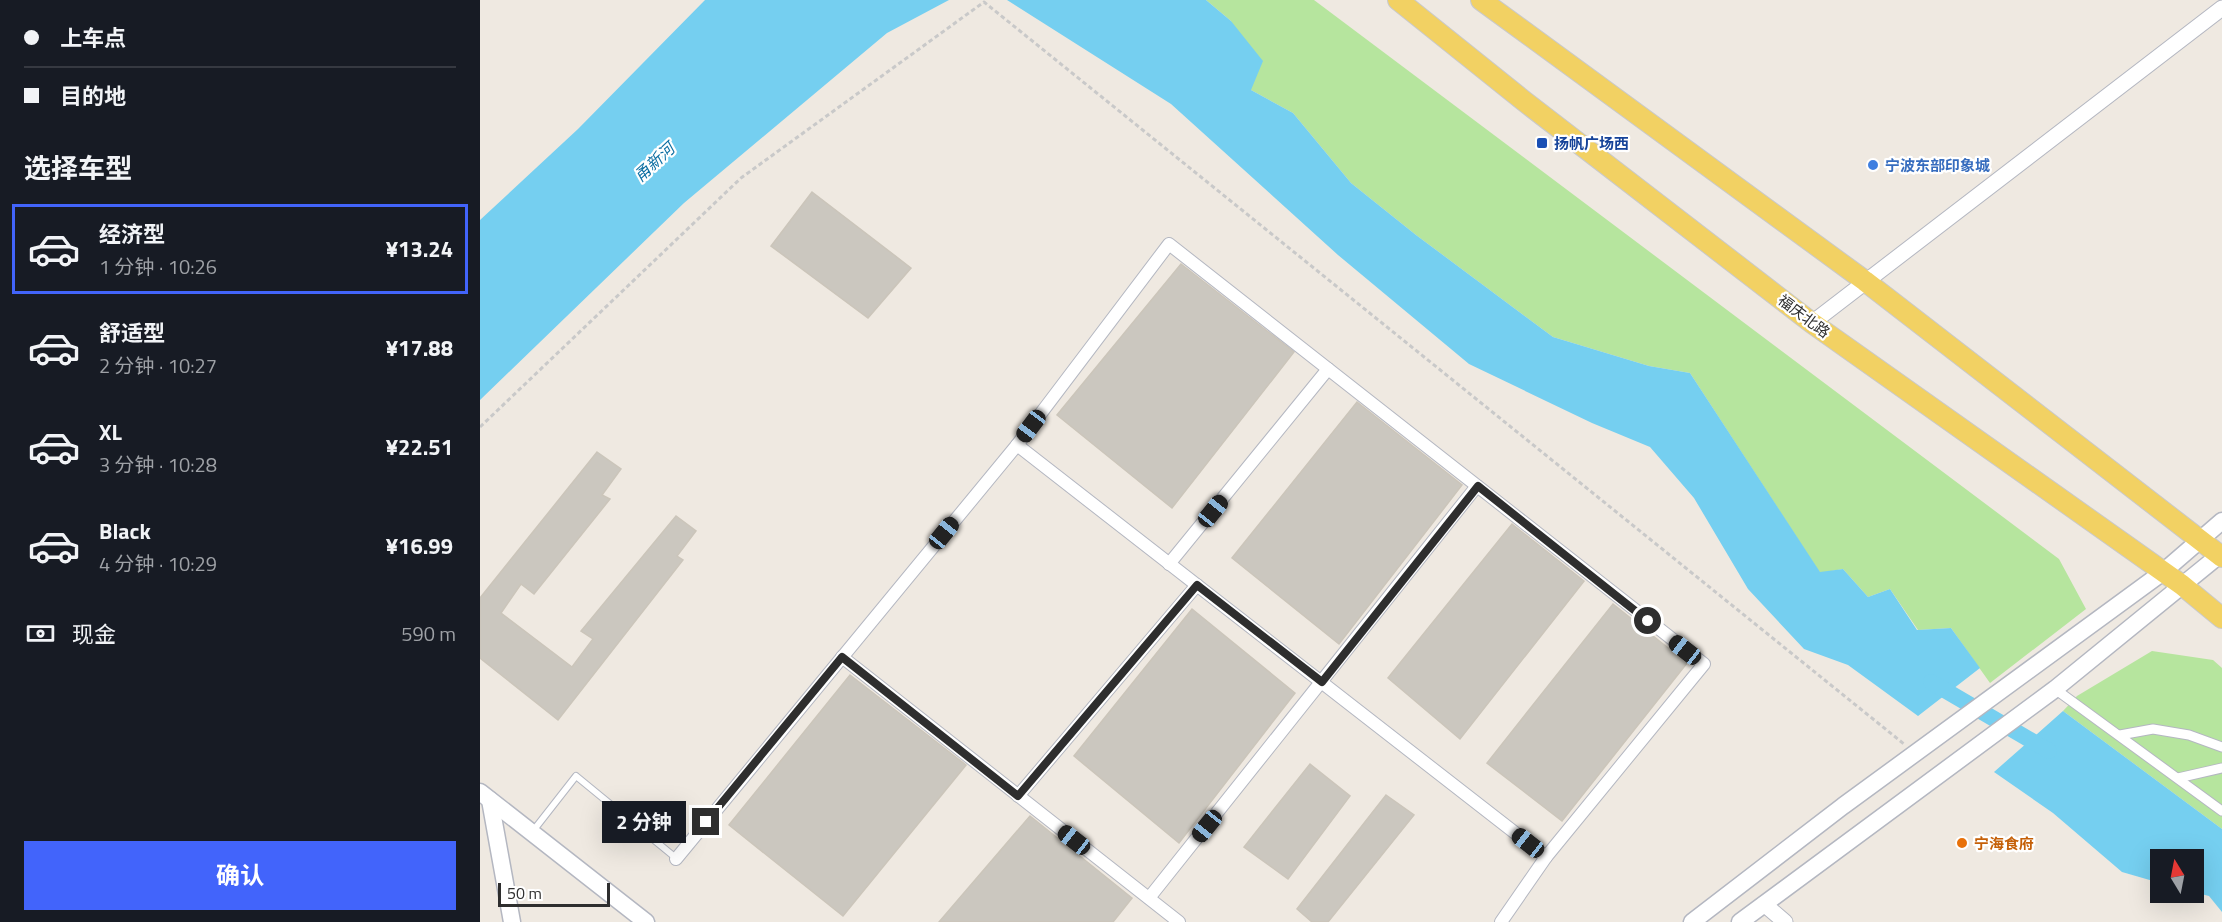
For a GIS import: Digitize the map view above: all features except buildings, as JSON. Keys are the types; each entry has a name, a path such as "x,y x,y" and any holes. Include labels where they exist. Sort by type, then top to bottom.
{"main road":[{"name":"福庆北路","path":"1398,0 1524,101 1812,323 2182,585 2222,618"},
{"path":"1481,0 1865,281 2221,555 2055,689 1740,922"},
{"path":"1692,922 1843,806 2163,572 2222,520"},
{"path":"485,796 646,922"},
{"path":"485,796 512,922"}],"street":[{"path":"1812,323 2222,8"},
{"path":"676,859 1017,445 1169,244 1704,664 1546,857 1502,922"},
{"path":"1170,564 1329,369"},
{"path":"1017,445 1546,857"},
{"path":"1149,898 1478,486"},
{"path":"1018,796 1197,585"},
{"path":"842,657 1179,922"},
{"path":"2055,689 2221,809"},
{"path":"2120,735 2152,729 2189,735 2222,747"},
{"path":"2178,778 2222,768"},
{"path":"1764,903 1785,922"}],"lane":[{"path":"531,832 576,776 676,859"}],"path":[{"path":"480,427 741,178 984,2 1915,754"}],"green space":[{"path":"1206,0 1314,0 2059,559 2086,609 1990,683 1951,628 1918,630 1890,589 1868,597 1843,569 1820,573 1690,373 1649,366 1553,337 1416,235 1351,183 1293,113 1251,90 1231,21"},
{"path":"2152,651 2213,660 2222,668 2222,829 2063,711 2077,696"}],"water":[{"name":"甬新河","path":"705,0 949,0 887,33 684,203 480,400 480,220 578,129"},
{"path":"1007,0 1206,0 1231,21 1263,61 1251,90 1293,113 1351,183 1416,235 1553,337 1649,366 1690,373 1820,572 1843,569 1868,597 1890,589 1917,630 1951,628 1980,668 1918,716 1848,665 1804,649 1748,589 1694,498 1650,447 1592,423 1469,364 1338,255 1171,104"},
{"path":"2063,711 2222,829 2222,912 2209,896 2204,895 2204,849 2150,849 2150,880 2122,872 2053,813 1994,772"}],"waterway":[{"path":"1931,682 2049,751"}],"place":[{"name":"扬帆广场西","path":"1542,143"},
{"name":"宁波东部印象城","path":"1873,165"},
{"name":"宁海食府","path":"1962,843"}],"route":[{"path":"706,822 842,657 1018,796 1197,585 1322,682 1478,486 1648,621"}]}
